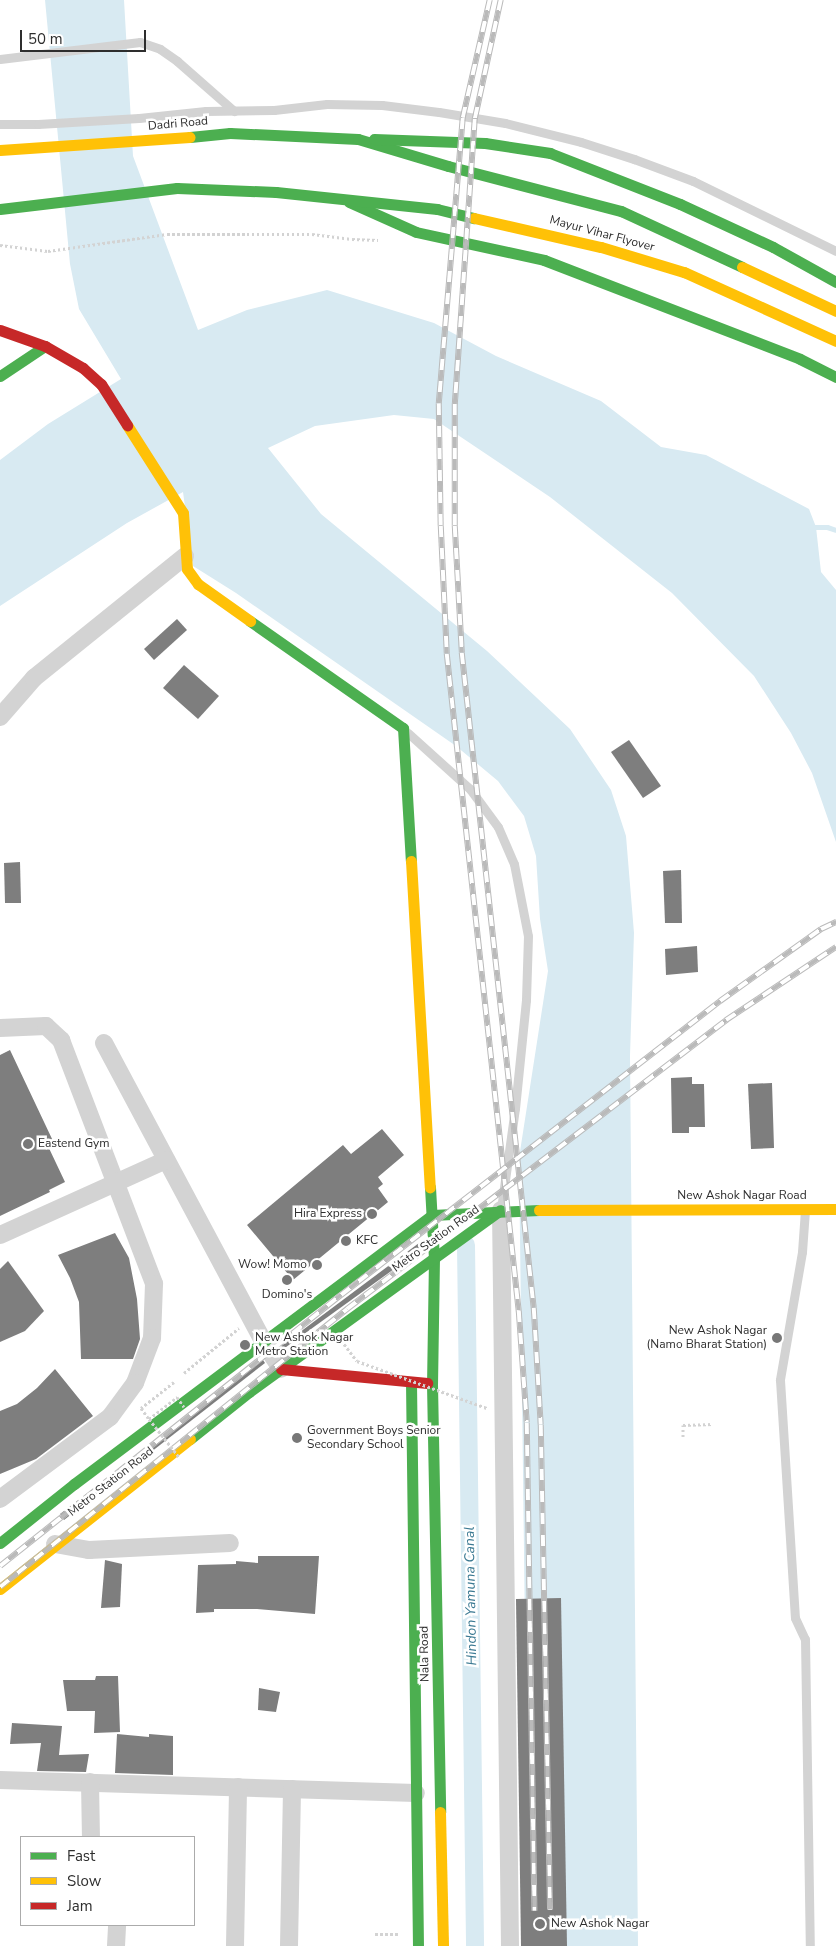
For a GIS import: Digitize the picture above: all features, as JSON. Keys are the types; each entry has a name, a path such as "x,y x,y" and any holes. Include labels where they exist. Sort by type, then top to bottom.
{"main road":[{"name":"Dadri Road","path":"0,150 156,140 230,133 485,143 550,153 680,204 773,247 836,282"},
{"name":"Mayur Vihar Flyover","path":"358,138 448,166 620,211 836,312"},
{"path":"0,209 177,188 276,192 347,201 416,232 544,260 800,359 836,376"},
{"name":"Mayur Vihar Flyover","path":"347,201 436,210 601,247 684,272 836,341"},
{"path":"0,330 45,346 83,368 101,384 183,512 187,569 198,584 403,728"},
{"path":"0,376 45,346"},
{"name":"Nala Road","path":"403,728 434,1258 432,1384 443,1946"},
{"name":"New Ashok Nagar Road","path":"507,1210 834,1210"},
{"name":"Metro Station Road","path":"0,1543 74,1484 432,1215 507,1210"},
{"name":"Metro Station Road","path":"0,1589 281,1368 307,1339 507,1210"},
{"path":"292,1319 307,1339"},
{"path":"281,1368 432,1384"},
{"name":"Nala Road","path":"410,1382 418,1946"},
{"path":"417,1821 441,1820"}],"street":[{"path":"0,717 34,678 185,556"},
{"path":"0,1028 46,1026 62,1040 118,1184 154,1284 152,1338 135,1383 110,1417 0,1498"},
{"path":"104,1043 263,1342 281,1368"},
{"path":"0,1235 118,1184 166,1160"},
{"path":"507,1210 510,1946"},
{"path":"55,1544 89,1550 230,1543"},
{"path":"0,1780 416,1793"},
{"path":"90,1782 91,1836"},
{"path":"235,1946 238,1788"},
{"path":"289,1946 292,1789"},
{"path":"116,1946 117,1926"}],"lane":[{"path":"0,58 140,42 160,49 177,61 234,111"},
{"path":"0,124 38,124 139,118 206,111 234,111 327,104 382,105 505,123 581,142 692,181 836,251"},
{"path":"403,728 470,789 498,827 514,864 528,936 526,1000 507,1210"},
{"path":"805,1210 802,1252 780,1380 794,1618 805,1639 810,1946"}],"path":[{"path":"0,245 48,250 167,234 312,234 352,239 387,240"},
{"path":"178,1457 141,1408 251,1318"},
{"path":"338,1336 358,1361 487,1408"},
{"path":"149,1419 177,1397 184,1407"},
{"path":"683,1437 683,1425 713,1424"}],"shaded area":[{"path":"45,0 124,0 133,156 198,330 247,310 327,290 434,323 496,356 601,401 661,447 706,455 809,509 816,527 821,572 836,590 836,842 812,773 791,733 754,676 672,593 550,497 434,419 394,415 315,426 268,448 321,514 487,651 570,729 611,790 626,836 634,933 630,1056 638,1946 529,1946 519,1158 548,971 540,919 536,856 524,816 498,781 456,746 236,593 193,566 183,492 127,523 0,606 0,460 48,424 121,379 79,309 70,264"}],"building":[{"path":"177,619 187,630 154,660 144,649"},
{"path":"184,665 219,696 198,719 163,688"},
{"path":"629,740 661,786 643,798 611,752"},
{"path":"20,862 21,903 5,903 4,863"},
{"path":"681,870 682,923 665,923 663,871"},
{"path":"697,946 698,972 666,975 665,949"},
{"path":"10,1050 53,1141 47,1144 65,1182 49,1190 50,1192 0,1216 0,1055"},
{"path":"692,1077 692,1084 704,1084 705,1127 689,1127 689,1133 672,1133 671,1078"},
{"path":"772,1083 774,1148 751,1149 748,1084"},
{"path":"382,1129 404,1155 378,1177 383,1184 378,1188 388,1202 293,1280 247,1225 343,1145 351,1154"},
{"path":"115,1233 129,1258 137,1299 140,1339 133,1359 81,1359 79,1302 70,1278 58,1255"},
{"path":"419,1243 419,1251 282,1350 280,1347"},
{"path":"8,1261 44,1311 25,1331 0,1342 0,1269"},
{"path":"263,1360 265,1363 64,1520 60,1514"},
{"path":"55,1369 93,1416 36,1459 0,1474 0,1411 17,1404 37,1388"},
{"path":"258,1556 319,1556 315,1614 257,1609 214,1609 214,1612 196,1613 198,1565 236,1564 236,1561 258,1563"},
{"path":"105,1560 122,1564 120,1607 101,1608"},
{"path":"561,1598 567,1946 521,1946 516,1599"},
{"path":"96,1676 118,1676 120,1732 94,1733 95,1711 67,1711 63,1680 95,1680"},
{"path":"259,1688 280,1692 276,1712 258,1710"},
{"path":"12,1723 62,1726 59,1755 89,1754 86,1772 37,1771 41,1743 10,1744"},
{"path":"117,1734 149,1737 149,1734 173,1736 173,1775 115,1773"}],"waterway":[{"path":"810,527 827,527 836,530"},
{"name":"Hindon Yamuna Canal","path":"466,1245 475,1946"}],"railway":[{"path":"490,0 463,118 439,404 441,526 447,654 519,1311 527,1423 535,1911"},
{"path":"501,0 475,119 455,404 455,526 462,653 534,1308 541,1425 550,1910"},
{"path":"0,1566 341,1295 720,1001 821,929 836,922"},
{"path":"0,1587 347,1309 726,1020 836,947"}],"traffic: fast":[{"path":"190,137 230,133 358,139 448,166 621,211 742,267"},
{"path":"374,139 485,143 550,153 680,204 773,247 836,282"},
{"path":"0,209 177,188 276,192 437,209 474,218"},
{"path":"349,202 416,232 544,260 800,359 836,377"},
{"path":"0,376 45,346"},
{"path":"250,621 403,728 411,861"},
{"path":"430,1187 434,1258 432,1384 440,1812"},
{"path":"190,1439 249,1392 500,1210"},
{"path":"0,1543 74,1484 432,1215 539,1210"},
{"path":"411,1382 418,1946"}],"traffic: slow":[{"path":"0,150 190,137"},
{"path":"474,218 601,247 684,272 836,341"},
{"path":"742,267 836,311"},
{"path":"127,425 183,513 187,569 198,584 250,621"},
{"path":"411,861 430,1187"},
{"path":"539,1210 836,1209"},
{"path":"0,1589 190,1439"},
{"path":"440,1812 443,1946"}],"traffic: jam":[{"path":"0,330 45,346 83,368 101,384 127,425"},
{"path":"281,1369 427,1383"}],"place":[{"name":"Eastend Gym","path":"28,1144"},
{"name":"Hira Express","path":"372,1214"},
{"name":"KFC","path":"346,1241"},
{"name":"Wow! Momo","path":"317,1265"},
{"name":"Domino's","path":"287,1280"},
{"name":"New Ashok Nagar (Namo Bharat Station)","path":"777,1338"},
{"name":"New Ashok Nagar Metro Station","path":"245,1345"},
{"name":"Government Boys Senior Secondary School","path":"297,1438"},
{"name":"New Ashok Nagar","path":"540,1924"}]}
